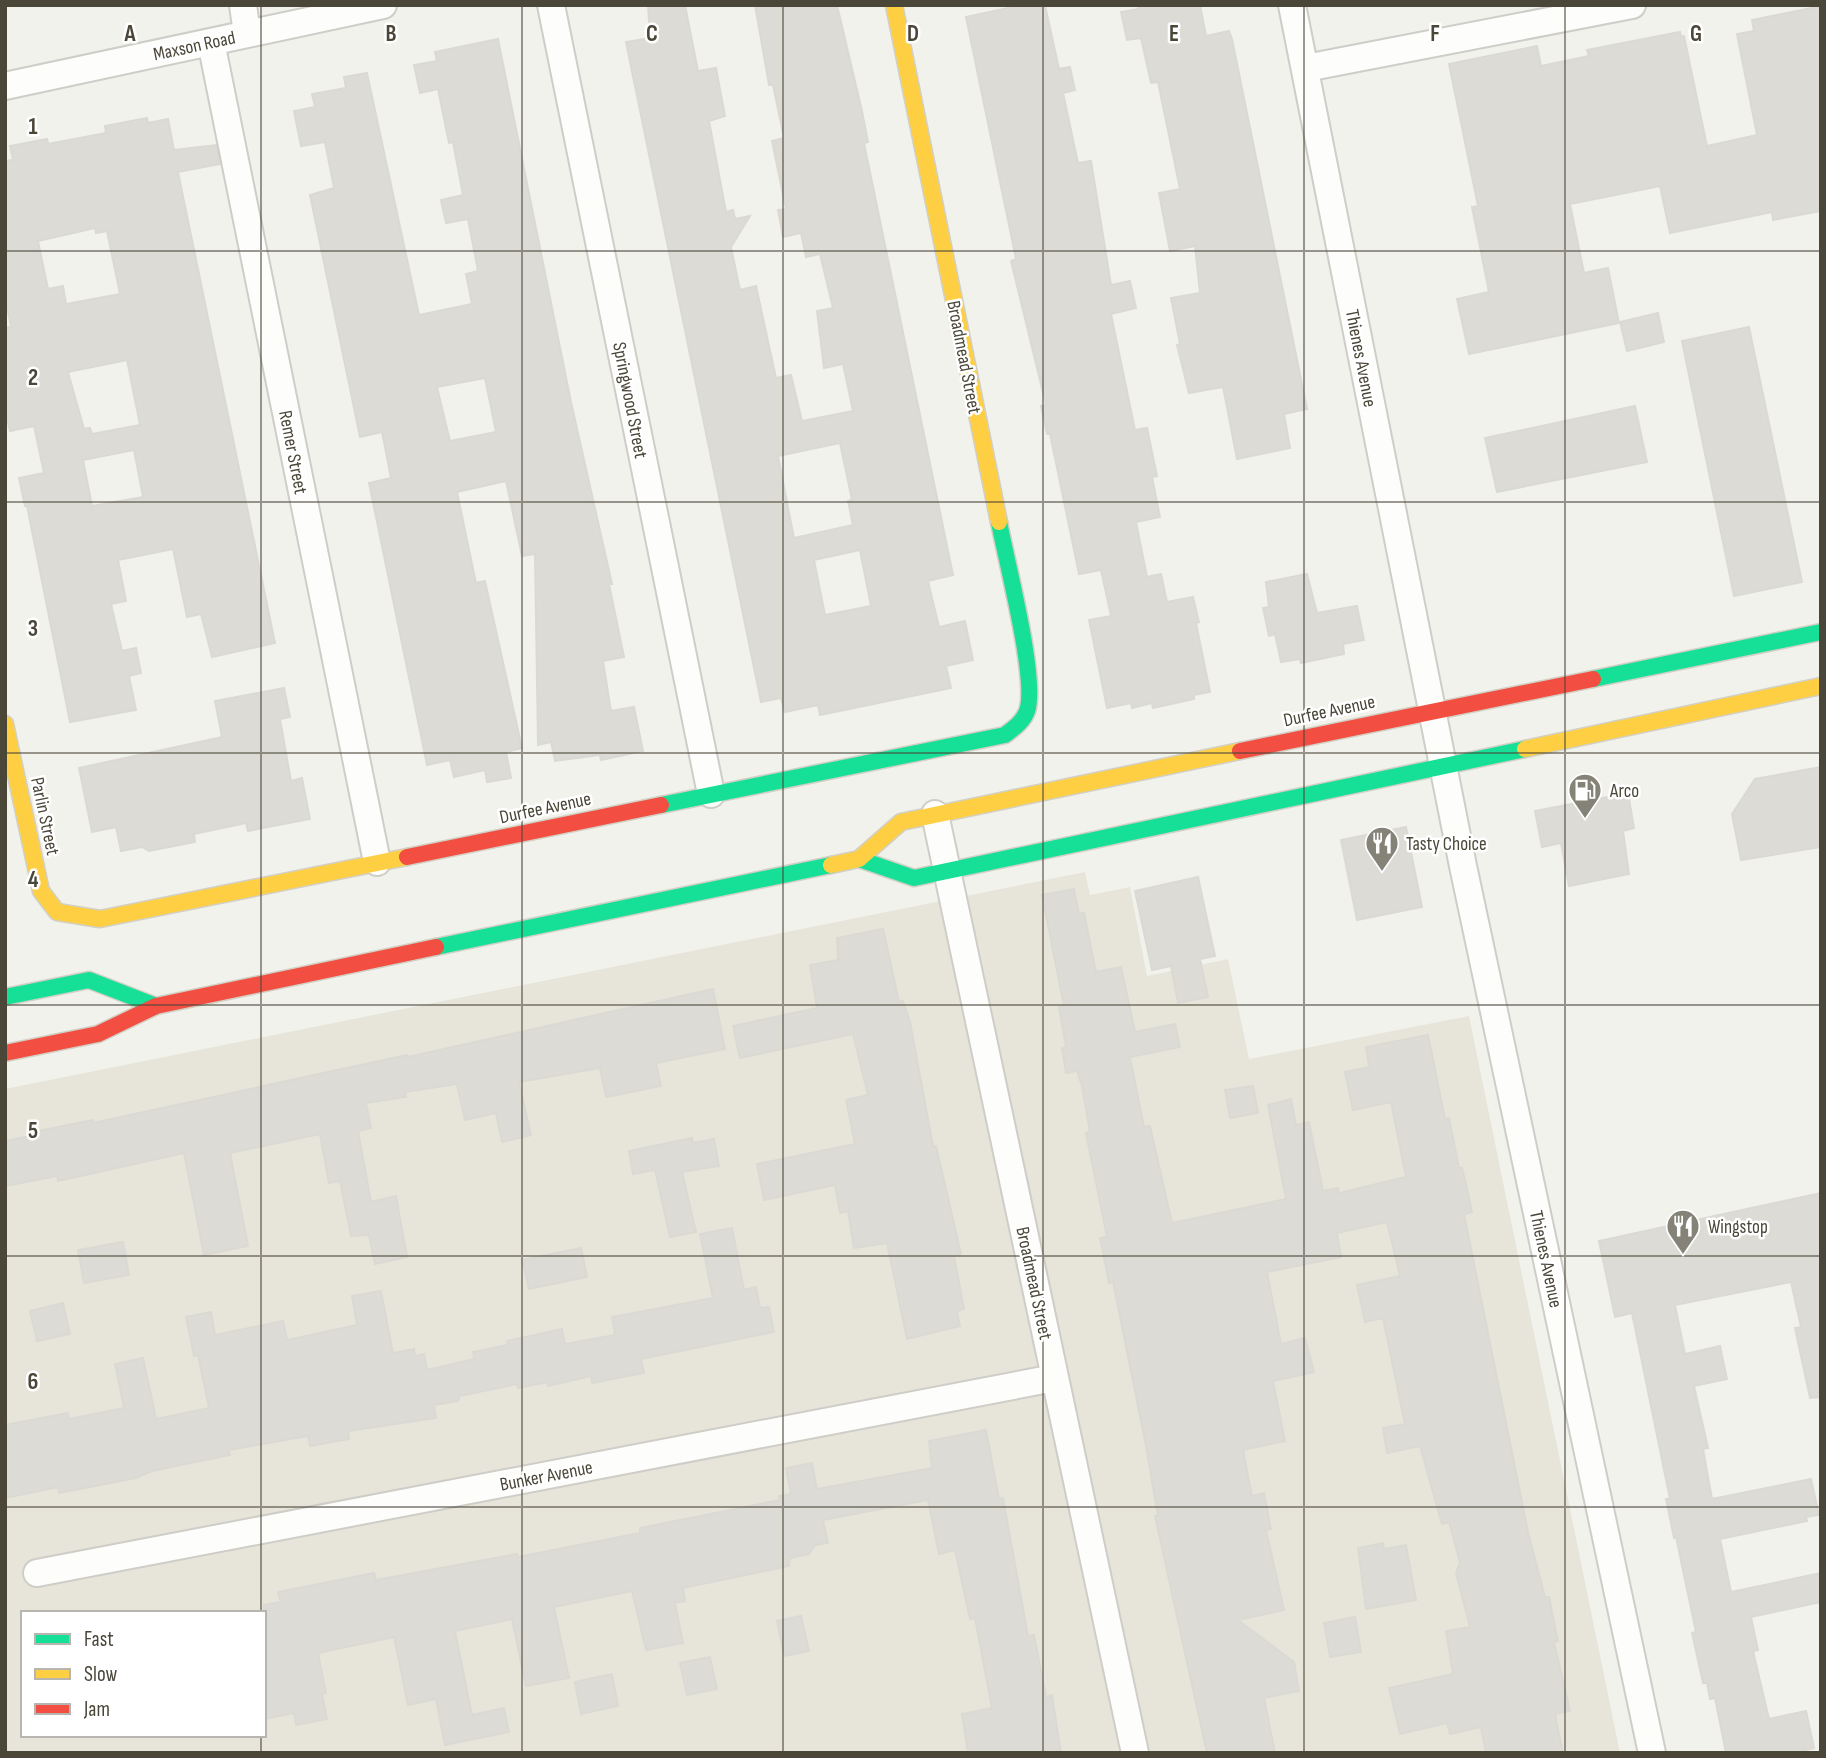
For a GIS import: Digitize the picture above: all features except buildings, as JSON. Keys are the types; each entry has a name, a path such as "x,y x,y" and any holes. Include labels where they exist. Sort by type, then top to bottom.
{"main road":[{"name":"Broadmead Street","path":"894,5 1030,678 1030,709"},
{"name":"Durfee Avenue","path":"5,1054 98,1034 156,1006 859,859 901,822 935,814 1821,632"},
{"path":"859,859 914,878 1821,686"},
{"name":"Durfee Avenue","path":"57,912 100,919 1005,734 1020,725 1030,709"},
{"name":"Parlin Street","path":"5,724 41,891 57,912"},
{"path":"5,997 89,980 156,1006"}],"street":[{"path":"243,5 247,34"},
{"name":"Maxson Road","path":"5,86 383,5"},
{"name":"Springwood Street","path":"551,5 711,794"},
{"name":"Thienes Avenue","path":"1292,5 1443,764 1652,1753"},
{"path":"1306,68 1632,5"},
{"name":"Remer Street","path":"211,42 377,862"},
{"name":"Broadmead Street","path":"935,814 1135,1753"},
{"name":"Bunker Avenue","path":"37,1573 1055,1378"}],"shaded area":[{"path":"1085,872 1090,895 1130,887 1147,976 1228,959 1249,1059 1469,1016 1620,1753 5,1753 5,1089"}],"traffic: fast":[{"path":"661,805 1005,735 1015,727 1027,711 1028,674 1020,620 999,522"},
{"path":"1593,679 1821,632"},
{"path":"859,859 914,878 1525,749"},
{"path":"436,947 831,865"},
{"path":"5,997 89,980 156,1006"}],"traffic: slow":[{"path":"894,5 999,522"},
{"path":"1525,749 1821,686"},
{"path":"5,724 41,891 57,912 100,919 407,857"},
{"path":"831,865 859,859 901,822 1240,751"}],"traffic: jam":[{"path":"1240,751 1593,679"},
{"path":"407,857 661,805"},
{"path":"5,1053 98,1034 156,1006 436,947"}],"place":[{"name":"Arco","path":"1585,820"},
{"name":"Tasty Choice","path":"1382,873"},
{"name":"Wingstop","path":"1683,1256"}]}
